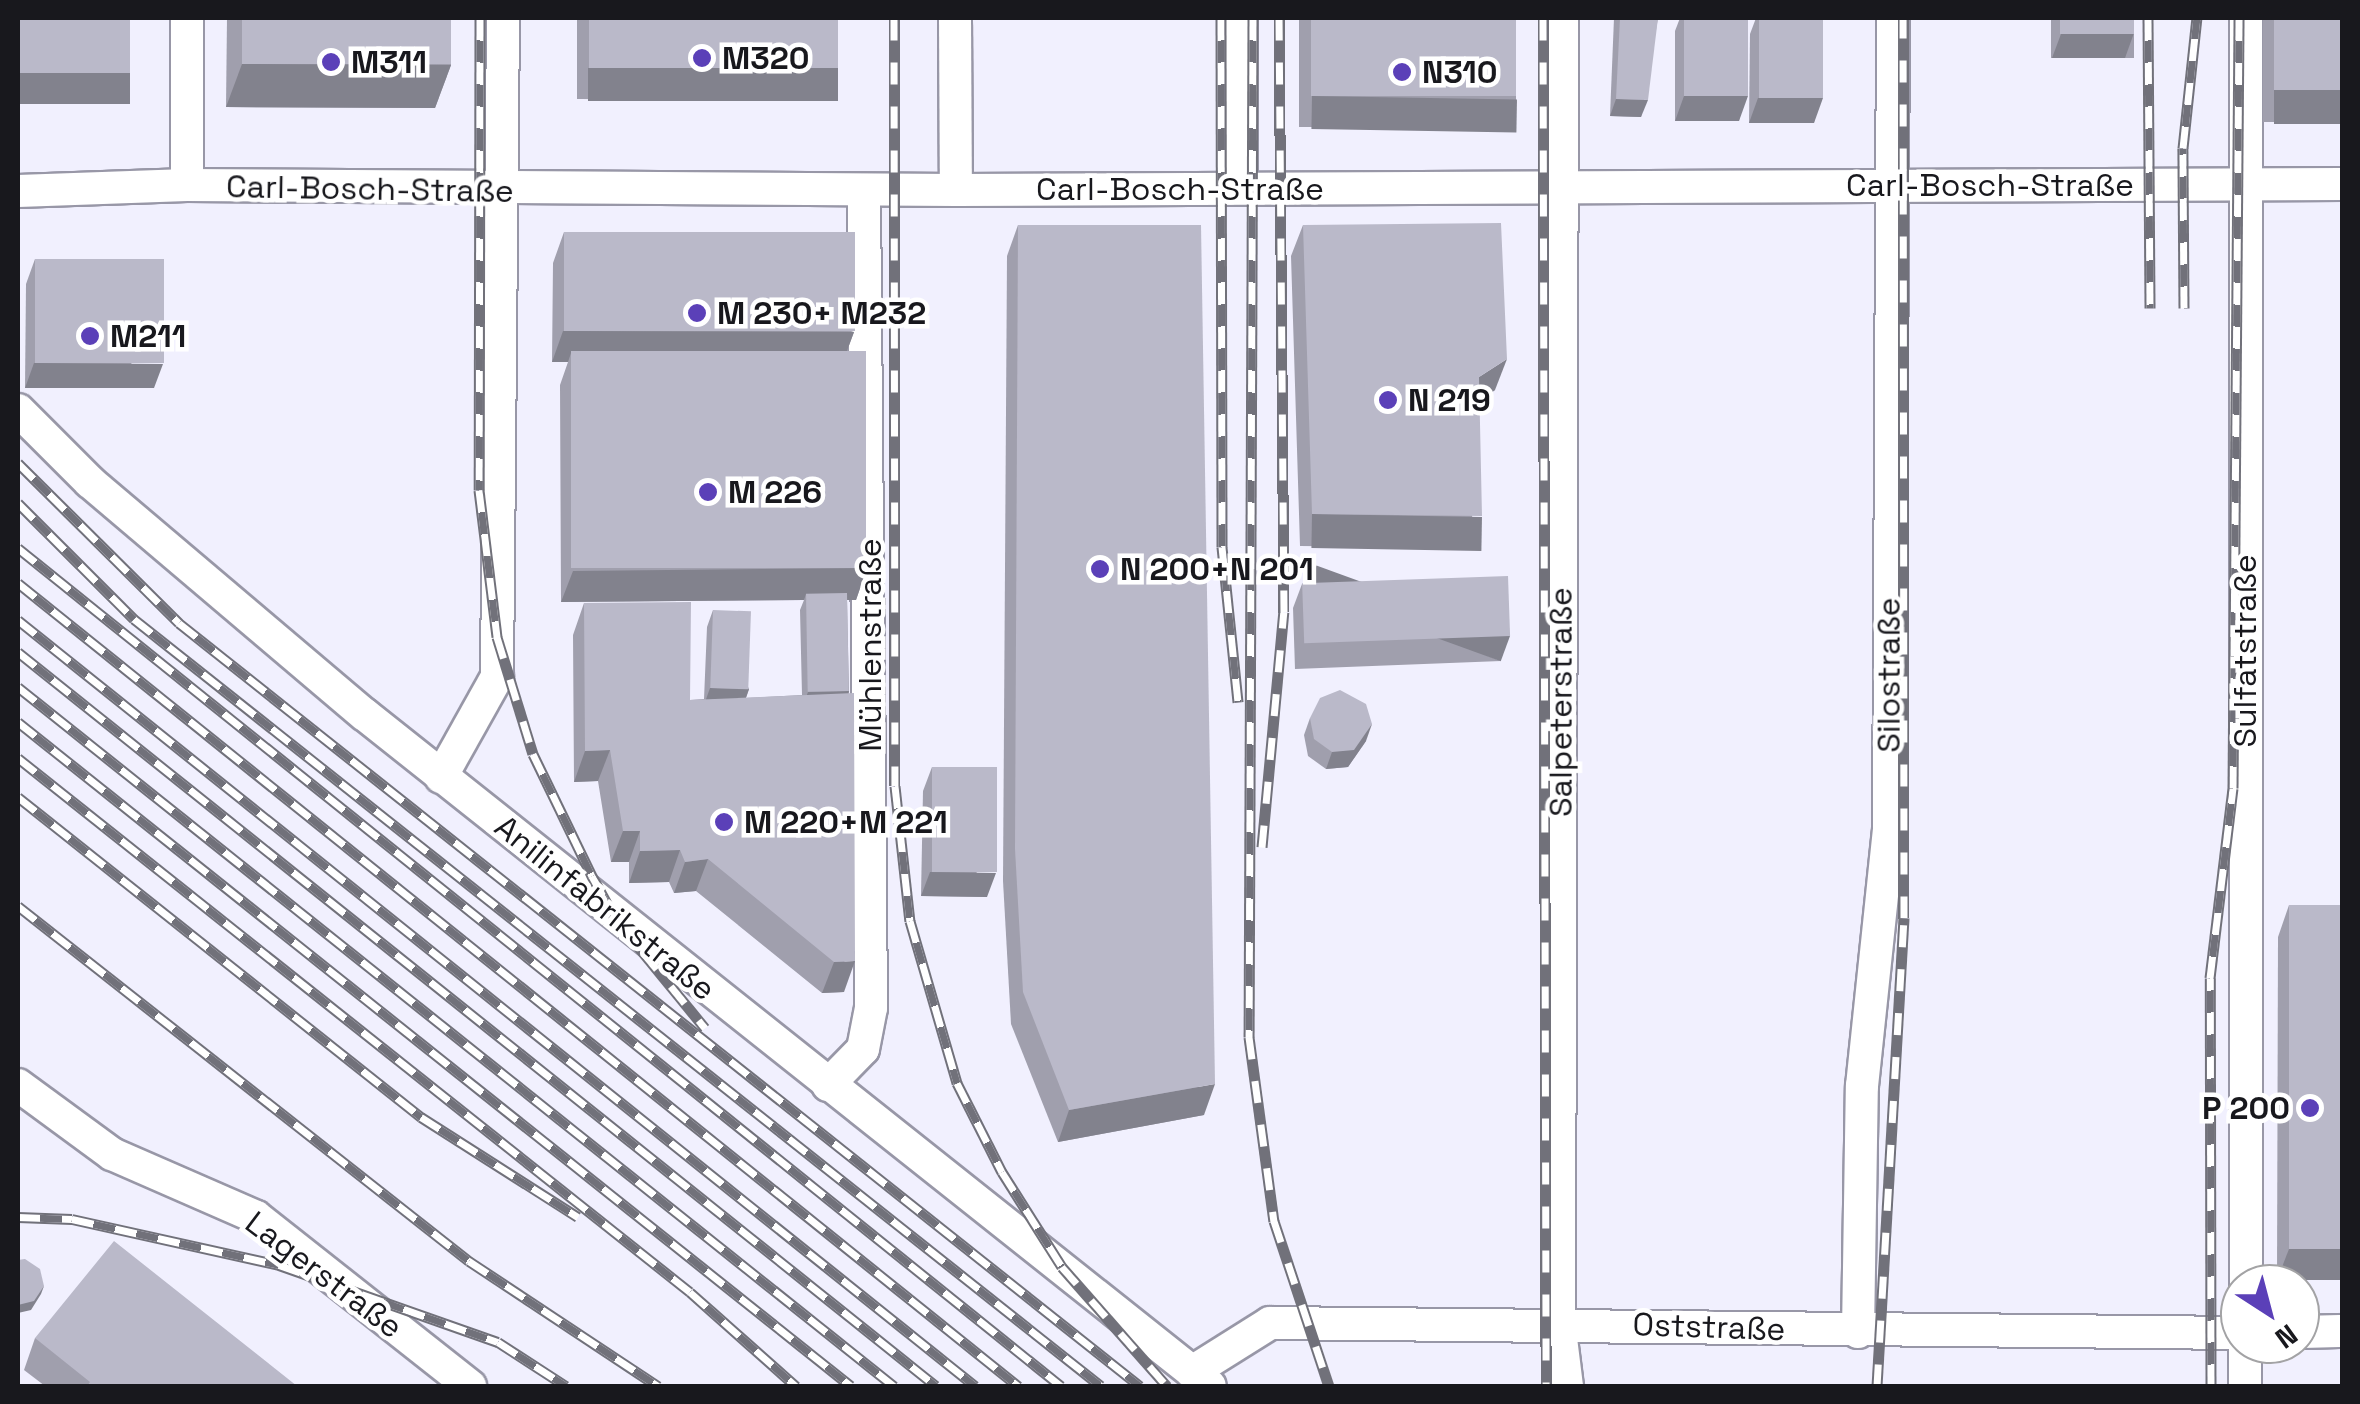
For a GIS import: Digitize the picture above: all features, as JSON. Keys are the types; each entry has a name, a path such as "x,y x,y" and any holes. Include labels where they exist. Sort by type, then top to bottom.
{"street":[{"path":"187,18 187,185"},
{"path":"441,777 496,676 503,18"},
{"path":"955,18 956,190"},
{"path":"1241,18 1241,188"},
{"name":"Salpeterstraße","path":"1562,18 1559,1322 1567,1386"},
{"name":"Silostraße","path":"1858,1332 1862,1086 1888,830 1893,18"},
{"name":"Sulfatstraße","path":"2246,18 2246,1264"},
{"name":"Carl-Bosch-Straße","path":"18,191 187,185 956,190 2342,184"},
{"name":"Mühlenstraße","path":"828,1085 863,1049 871,1008 864,190"},
{"name":"Anilinfabrikstraße","path":"18,410 90,482 441,777 1201,1379"},
{"name":"Lagerstraße","path":"18,1085 112,1154 256,1217 470,1386"},
{"name":"Oststraße","path":"1201,1379 1270,1323 1559,1322 1858,1332 2220,1333"}],"building":[{"path":"18,18 130,18 130,73 18,73"},
{"path":"242,18 451,18 451,64 242,64"},
{"path":"589,18 838,18 838,68 589,68"},
{"name":"N310","path":"1311,18 1516,18 1516,96 1311,96"},
{"path":"1620,18 1658,18 1648,100 1616,99"},
{"path":"1684,18 1748,18 1748,96 1684,96"},
{"path":"1759,18 1823,18 1823,98 1759,98"},
{"path":"2060,18 2134,18 2134,34 2060,34"},
{"path":"2274,18 2342,18 2342,90 2274,90"},
{"name":"N 219","path":"1501,223 1507,359 1479,377 1482,516 1312,514 1303,225"},
{"name":"N 200+N 201","path":"1018,225 1201,225 1215,1084 1069,1110 1023,992 1015,849"},
{"name":"M 230+ M232","path":"564,232 855,232 855,331 564,331"},
{"name":"M211","path":"35,259 164,259 164,363 35,363"},
{"name":"M 226","path":"571,351 866,351 866,568 571,568"},
{"path":"1508,576 1510,636 1304,643 1302,583"},
{"path":"847,593 849,691 808,692 806,594"},
{"name":"M 220+M 221","path":"691,602 690,700 854,693 855,961 834,962 708,859 685,862 680,850 640,851 640,831 623,831 610,750 585,751 584,603"},
{"path":"713,610 751,611 748,689 710,688"},
{"path":"1340,690 1366,704 1372,724 1354,750 1332,752 1314,739 1310,718 1320,698"},
{"path":"932,767 997,767 997,872 932,872"},
{"name":"P 200","path":"2289,905 2342,905 2342,1249 2289,1249"},
{"path":"114,1241 297,1386 87,1386 90,1382 35,1338"},
{"path":"25,1259 40,1269 44,1286 34,1301 18,1305 18,1260"}],"railway":[{"path":"480,18 479,490 497,637 533,754 592,876 615,918 705,1028"},
{"path":"894,18 895,786 910,921 957,1083 1002,1172 1062,1267 1167,1386"},
{"path":"1221,18 1222,547 1238,702"},
{"path":"1253,18 1249,1037 1274,1221 1329,1386"},
{"path":"1262,847 1284,612 1279,18"},
{"path":"1543,18 1546,1386"},
{"path":"1877,1386 1904,918 1903,18"},
{"path":"2148,18 2150,308"},
{"path":"2184,308 2183,148 2197,18"},
{"path":"2211,1386 2210,978 2233,788 2239,18"},
{"path":"18,463 179,623 1140,1386"},
{"path":"18,503 134,619 1101,1386"},
{"path":"18,548 1061,1386"},
{"path":"18,583 1018,1386"},
{"path":"18,620 975,1386"},
{"path":"18,652 936,1386"},
{"path":"18,687 894,1386"},
{"path":"18,722 851,1386"},
{"path":"18,758 690,1292 796,1386"},
{"path":"18,797 421,1117 578,1217"},
{"path":"18,906 469,1261 658,1386"},
{"path":"18,1217 72,1219 279,1265 498,1342 566,1386"}],"place":[{"name":"M320","path":"702,58"},
{"name":"M311","path":"331,62"},
{"name":"N310","path":"1402,72"},
{"name":"M 230+ M232","path":"697,313"},
{"name":"M211","path":"90,336"},
{"name":"N 219","path":"1388,400"},
{"name":"M 226","path":"708,492"},
{"name":"N 200+N 201","path":"1100,569"},
{"name":"M 220+M 221","path":"724,822"},
{"name":"P 200","path":"2310,1108"}]}
